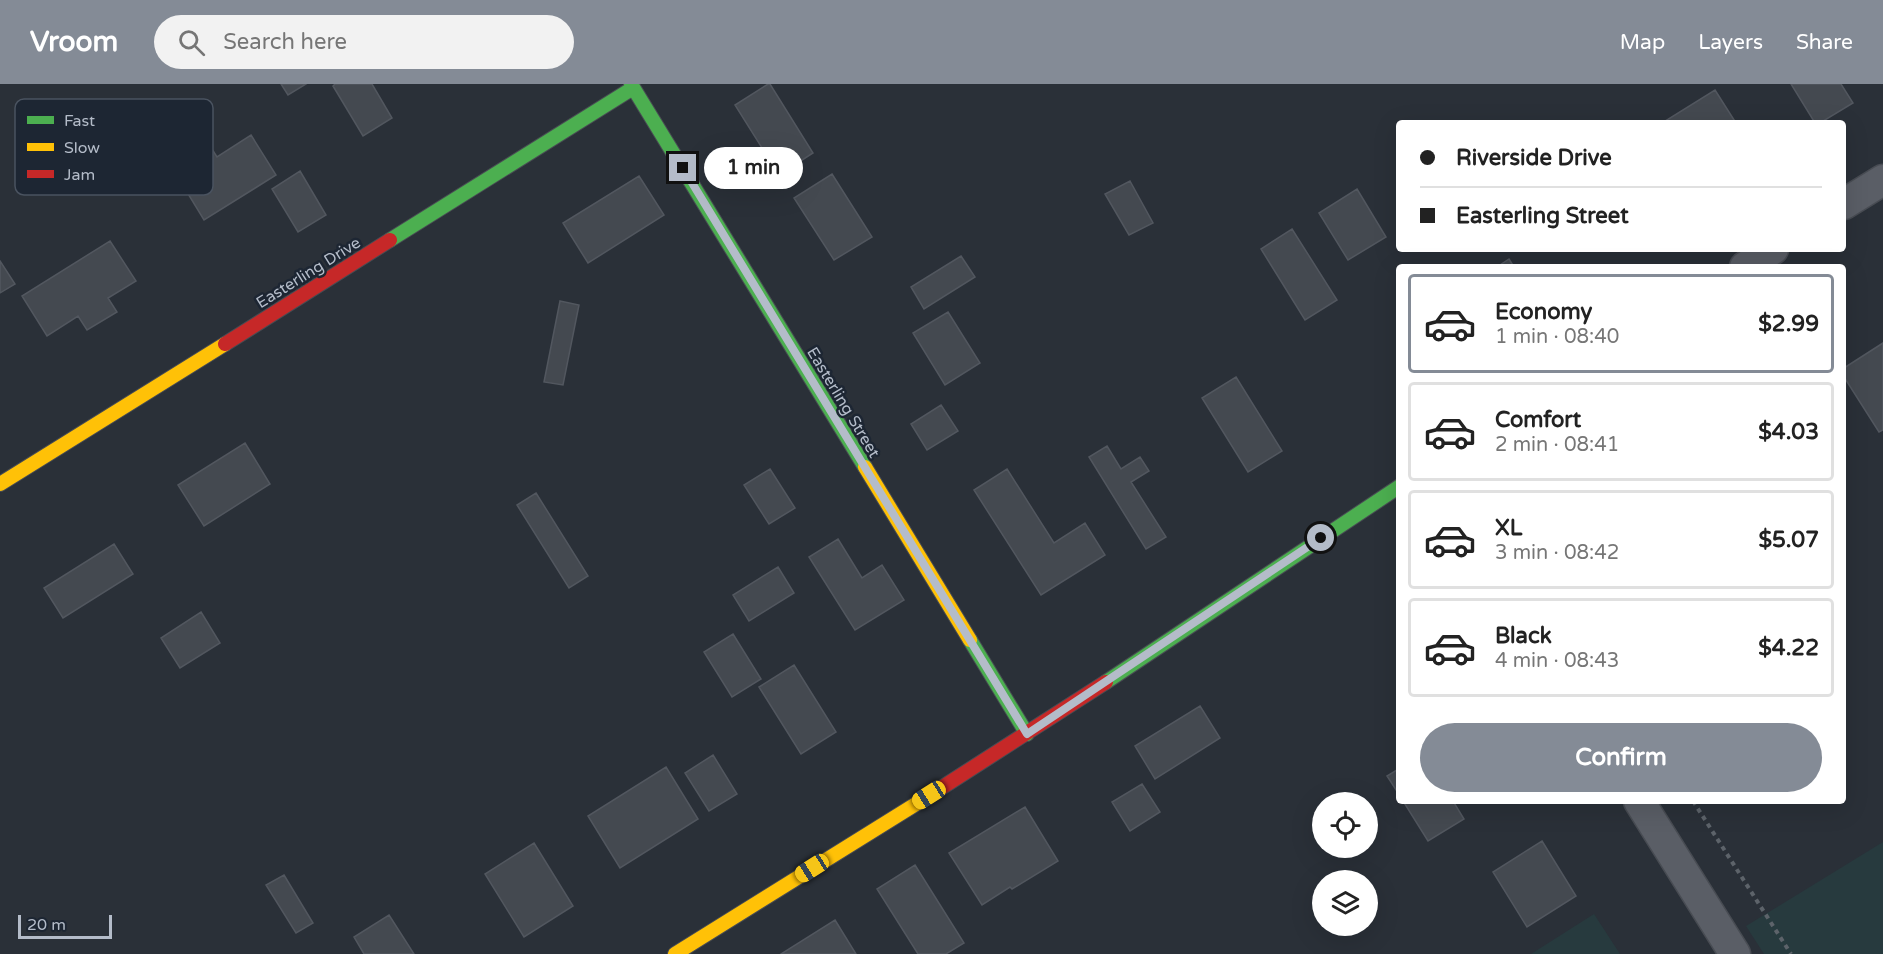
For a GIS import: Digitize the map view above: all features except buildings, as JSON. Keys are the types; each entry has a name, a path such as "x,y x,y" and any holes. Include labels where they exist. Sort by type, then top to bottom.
{"street":[{"name":"Easterling Drive","path":"0,484 632,86"},
{"name":"Easterling Street","path":"632,86 1027,734"},
{"path":"1846,203 1883,180"},
{"path":"1750,264 1768,252"},
{"path":"675,954 1027,734 1396,489"},
{"path":"1641,804 1735,954"}],"path":[{"path":"1695,804 1791,954"}],"green space":[{"path":"1883,842 1883,954 1764,954 1746,926"},
{"path":"1594,914 1620,954 1531,954"}],"traffic: fast":[{"path":"631,84 865,467"},
{"path":"390,240 633,88"},
{"path":"1106,682 1396,489"},
{"path":"970,640 1027,734"}],"traffic: slow":[{"path":"0,484 225,344"},
{"path":"865,467 970,640"},
{"path":"675,954 924,799"}],"traffic: jam":[{"path":"225,344 390,240"},
{"path":"924,799 1106,682"}],"route":[{"path":"683,168 1027,734 1321,538"}]}
